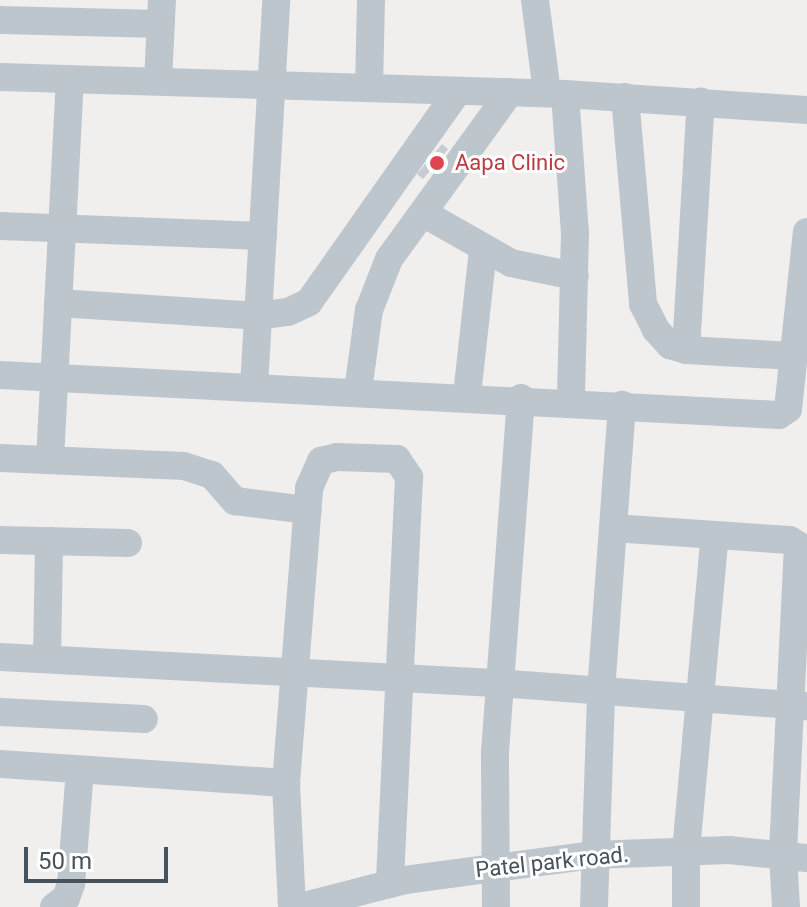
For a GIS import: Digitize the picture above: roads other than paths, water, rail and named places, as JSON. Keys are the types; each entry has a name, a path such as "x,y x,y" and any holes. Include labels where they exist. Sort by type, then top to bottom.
{"street":[{"path":"2,0 0,20 162,12 158,81"},
{"path":"254,387 276,0"},
{"path":"369,88 371,0"},
{"path":"535,0 556,94 575,276 571,401"},
{"path":"0,77 510,92 701,101 807,110"},
{"path":"50,460 70,80"},
{"path":"58,303 258,316 298,307 328,281 458,91"},
{"path":"358,391 378,283 423,213 510,92"},
{"path":"625,97 643,304 656,330 670,345 686,350 794,356"},
{"path":"686,350 701,101"},
{"path":"423,213 483,250 530,270 575,276"},
{"path":"0,226 263,236"},
{"path":"0,375 467,395 779,415 788,409 807,232"},
{"path":"467,395 483,250"},
{"path":"496,907 493,865 499,683 521,398"},
{"path":"594,907 592,855 601,691 622,405"},
{"path":"292,907 286,783 293,671 307,510 313,471 321,461 381,456 406,466 411,491 400,677 401,890"},
{"path":"0,458 184,466 212,475 235,501 307,510"},
{"path":"613,528 790,540 798,545 800,705 795,856 786,907"},
{"path":"686,907 686,851 703,698 715,535"},
{"path":"0,540 128,543"},
{"path":"47,659 49,541"},
{"path":"0,657 400,677 800,705"},
{"path":"0,712 144,719"},
{"path":"0,764 286,783"},
{"path":"54,907 66,898 71,884 80,770"},
{"name":"Patel park road.","path":"300,907 401,890 493,865 592,855 686,851 795,856"}],"place":[{"name":"Aapa Clinic","path":"437,163"}]}
